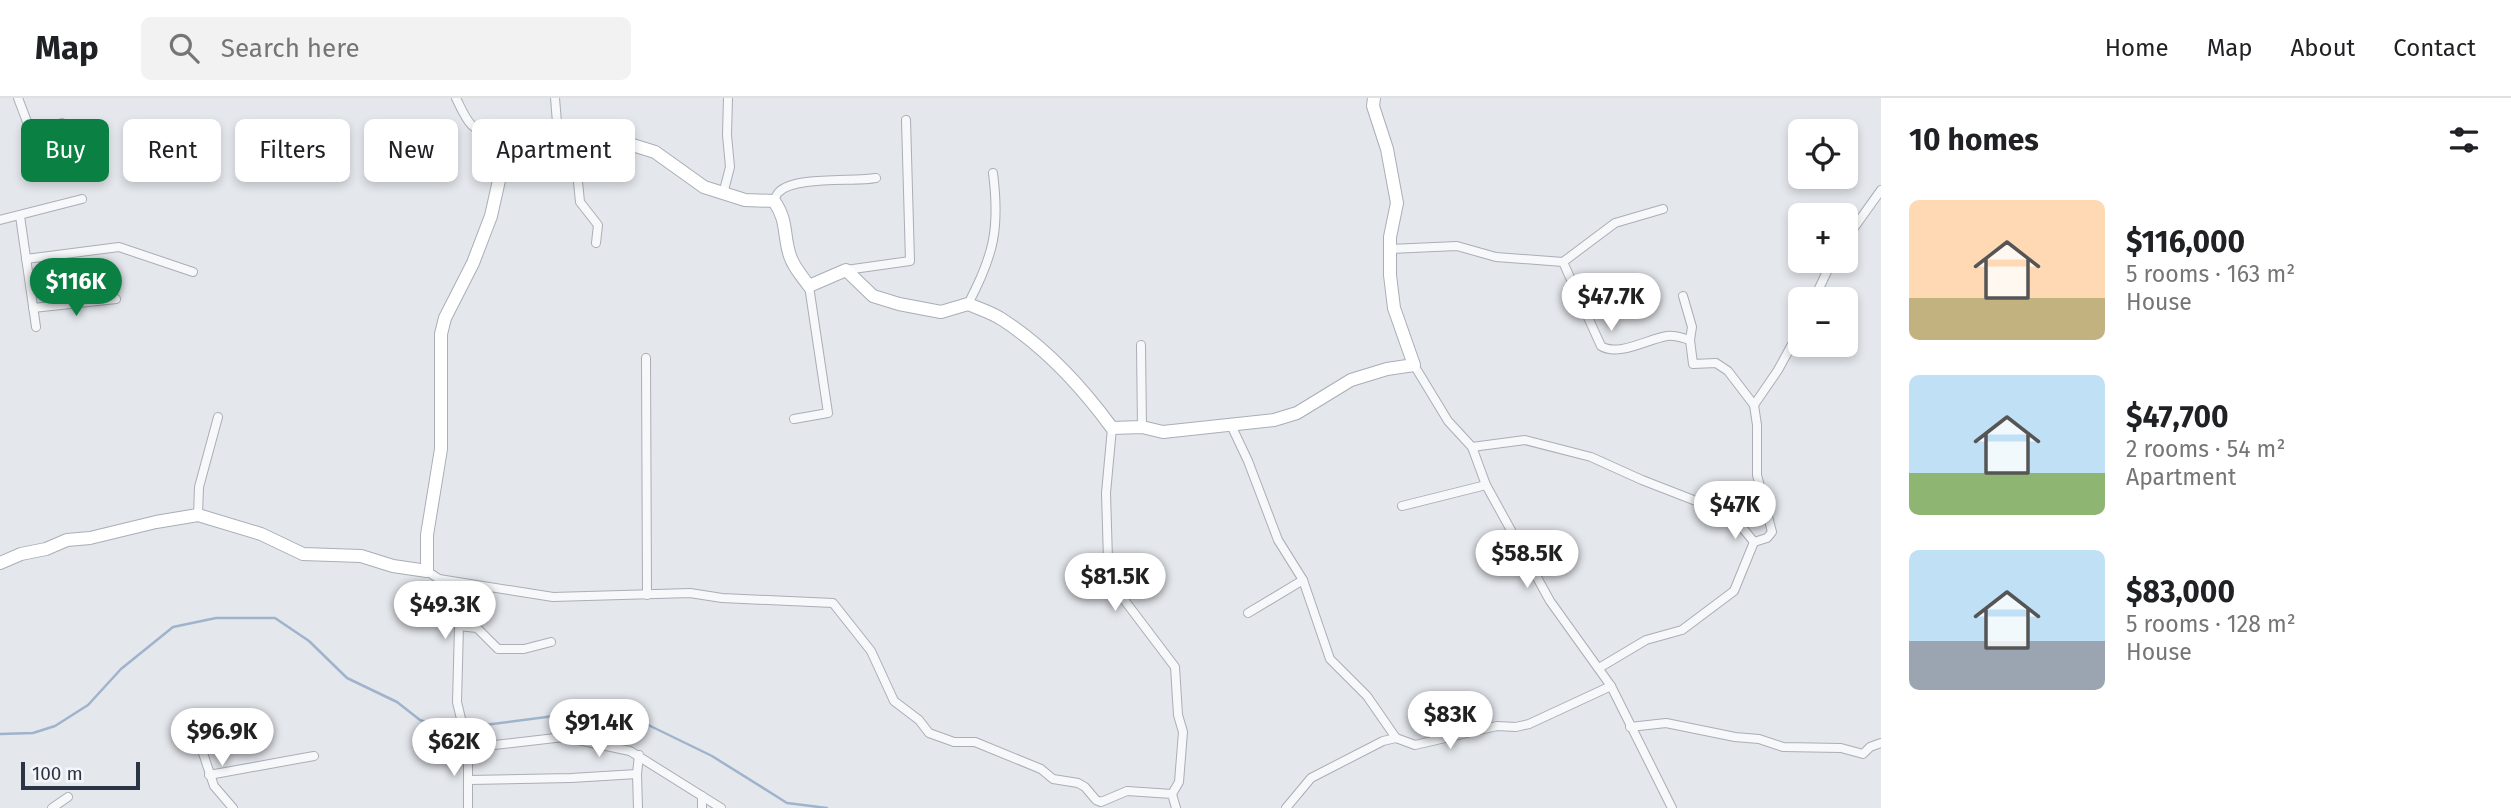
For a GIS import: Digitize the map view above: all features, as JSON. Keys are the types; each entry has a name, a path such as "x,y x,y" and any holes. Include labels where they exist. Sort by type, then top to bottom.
{"street":[{"path":"18,98 26,119"},
{"path":"456,98 472,127"},
{"path":"555,98 557,119"},
{"path":"723,194 730,167 728,98"},
{"path":"1374,98 1373,106 1387,149 1397,203 1391,223 1390,248 1394,308 1414,365 1448,421 1472,447 1486,485 1550,601 1611,686 1672,808"},
{"path":"809,286 846,270 910,261 906,120"},
{"path":"635,146 655,152 697,183 723,194 746,200 774,201"},
{"path":"968,304 986,269 996,232 997,202 993,173"},
{"path":"774,201 782,189 811,181 858,181 876,178"},
{"path":"427,570 426,536 441,449 442,326 473,263 491,216 498,182"},
{"path":"578,182 580,202 598,225 596,243"},
{"path":"1858,222 1881,190"},
{"path":"0,220 82,199"},
{"path":"774,201 783,214 789,253 809,286 828,413 794,419"},
{"path":"1390,248 1457,246 1496,257 1563,262 1615,223 1662,209"},
{"path":"20,216 36,327"},
{"path":"26,259 119,247 193,272"},
{"path":"1563,262 1601,346 1605,349 1622,348 1672,336 1690,340"},
{"path":"846,270 873,296 941,312 968,304 1001,318 1034,343 1088,395 1112,428 1106,493 1108,560 1122,597 1175,667 1178,715 1183,732 1179,782 1172,794 1176,808"},
{"path":"1683,296 1692,327 1690,340 1693,364 1716,363 1728,371 1754,405 1757,475 1772,532 1767,538 1754,542"},
{"path":"33,308 116,299"},
{"path":"1142,345 1142,427"},
{"path":"1754,405 1788,352"},
{"path":"646,358 647,595"},
{"path":"1112,428 1142,427 1163,432 1284,418 1351,380 1387,369 1414,365"},
{"path":"198,515 198,487 218,417"},
{"path":"1231,425 1248,461 1278,540 1303,580 1331,659 1367,696 1396,738"},
{"path":"1472,447 1525,440 1591,457 1732,515 1754,542"},
{"path":"1402,506 1486,485"},
{"path":"0,563 67,540 90,538 198,515 261,534 303,554 361,556 393,566 427,570 439,579 553,597 690,593 722,598 833,603 871,651 894,701 919,720 929,733 954,742 975,742 1041,769 1053,779 1078,783 1101,802 1127,791 1172,794"},
{"path":"1599,668 1646,640 1682,630 1734,591 1754,542"},
{"path":"439,579 459,626 457,702 468,748 468,808"},
{"path":"1248,613 1303,580"},
{"path":"459,626 477,628 498,649 524,649 551,642"},
{"path":"1286,808 1311,778 1383,741 1396,738 1415,745 1497,726 1516,727 1529,724 1611,686"},
{"path":"1630,727 1666,723 1759,739 1783,747 1841,748 1863,754 1870,747 1881,743"},
{"path":"196,732 214,786 233,808"},
{"path":"468,748 564,737 630,751 721,808"},
{"path":"638,808 636,774 639,755"},
{"path":"209,775 314,756"},
{"path":"469,780 636,774"},
{"path":"702,796 702,808"},
{"path":"52,808 68,797"}],"waterway":[{"path":"0,734 33,733 55,726 88,705 121,669 173,627 216,618 275,618 309,641 347,678 397,702 420,720 446,730 577,713 638,720 712,756 787,803 827,808"}]}
